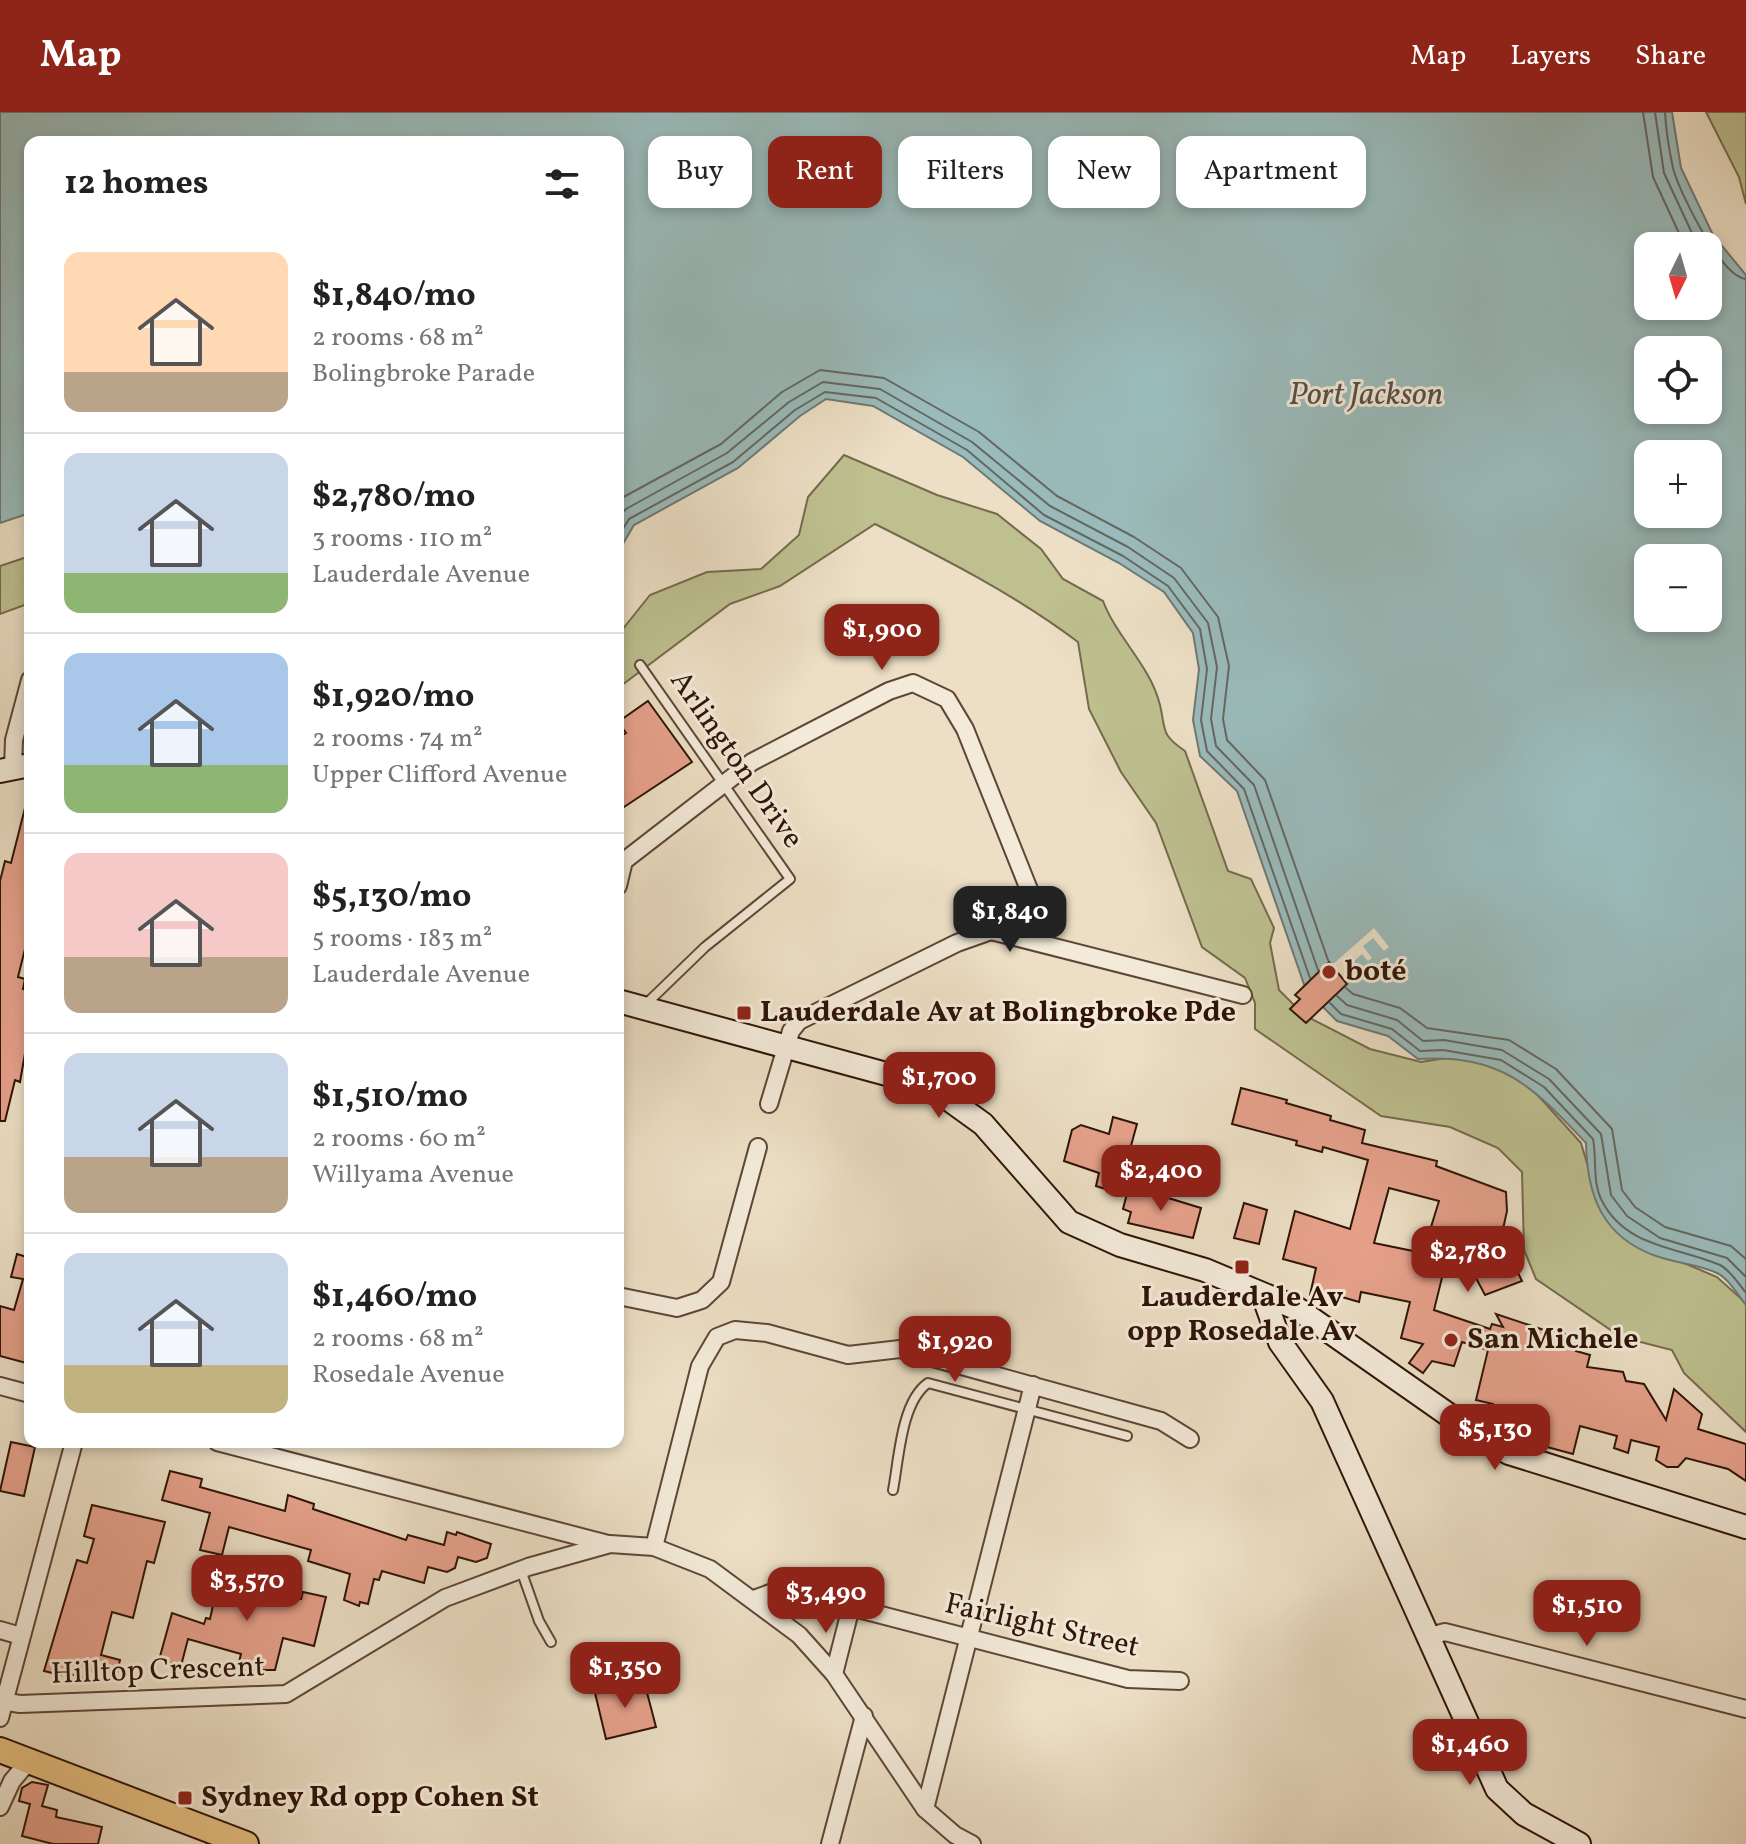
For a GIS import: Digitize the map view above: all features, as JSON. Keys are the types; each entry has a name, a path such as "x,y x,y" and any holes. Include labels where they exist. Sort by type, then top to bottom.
{"main road":[{"path":"624,1002 901,1078 947,1098 1001,1141 1042,1195 1069,1222 1120,1245 1205,1270 1323,1324 1483,1439 1509,1453 1746,1527"},
{"path":"1263,1295 1280,1342 1322,1401 1497,1789 1524,1814 1579,1844"},
{"path":"0,1750 246,1844"}],"street":[{"path":"624,861 752,762 889,691 913,683 947,699 965,729 1030,892 1025,937"},
{"path":"14,767 14,740 24,702"},
{"path":"769,1104 785,1046 799,1021 957,943 991,931 1025,937 1243,995"},
{"path":"624,1297 677,1308 702,1300 721,1282 758,1147"},
{"path":"654,1547 700,1366 717,1337 735,1330 767,1333 848,1355 900,1349 1161,1421 1190,1439"},
{"path":"925,1809 1033,1385"},
{"path":"0,1386 24,1392"},
{"path":"1,1707 72,1448"},
{"path":"240,1448 610,1544"},
{"name":"Hilltop Crescent","path":"1,1707 286,1694 445,1598 521,1569 610,1544 654,1547 710,1569 799,1635 834,1674 925,1809 955,1835 972,1844"},
{"name":"Fairlight Street","path":"754,1599 781,1589 1128,1679 1180,1681"},
{"path":"834,1674 851,1607"},
{"path":"0,1630 21,1636"},
{"path":"1430,1636 1445,1632 1746,1709"},
{"path":"830,1844 864,1716"},
{"path":"0,1807 12,1781 29,1761"}],"lane":[{"name":"Arlington Drive","path":"640,665 790,879 705,947 642,1007"},
{"path":"893,1490 908,1416 919,1390 928,1383 1127,1436"},
{"path":"521,1569 539,1621 551,1642"}],"green space":[{"path":"1706,112 1746,112 1746,204 1739,177"},
{"path":"844,455 937,495 997,514 1041,549 1063,579 1103,601 1149,677 1168,736 1185,751 1228,871 1251,879 1274,928 1270,943 1279,990 1304,1015 1370,1049 1421,1062 1459,1056 1489,1060 1534,1091 1581,1143 1601,1211 1636,1243 1717,1277 1746,1303 1746,1432 1684,1373 1672,1350 1621,1337 1536,1279 1524,1250 1522,1172 1498,1148 1450,1127 1381,1116 1255,1029 1255,1003 1245,978 1202,947 1156,823 1121,772 1089,709 1078,642 1029,608 875,524 780,586 730,604 624,684 624,628 650,595 707,572 761,569 799,535 808,497"},
{"path":"24,558 24,605 0,614 0,566"}],"water":[{"name":"Port Jackson","path":"0,112 1672,112 1681,168 1712,232 1634,232 1634,320 1722,320 1722,246 1746,275 1746,1305 1721,1275 1638,1248 1610,1226 1594,1197 1586,1143 1531,1090 1494,1068 1447,1059 1418,1059 1388,1036 1337,1021 1306,990 1237,791 1200,756 1193,720 1199,669 1193,633 1164,592 1119,563 1040,521 963,457 873,406 826,399 800,416 738,468 634,525 624,542 624,136 24,136 24,515 0,523"}],"pier":[{"path":"1374,928 1389,947 1384,951 1373,938 1363,946 1372,958 1368,961 1362,954 1352,963 1360,973 1347,983 1332,965"}],"building":[{"path":"648,701 692,762 624,807 626,733 624,718"},
{"path":"24,812 24,953 18,977 24,979 24,1059 20,1082 15,1080 5,1121 0,1121 0,881 5,861 11,863"},
{"path":"1329,962 1347,984 1306,1023 1290,1009 1300,999 1295,995"},
{"path":"1241,1088 1287,1100 1286,1103 1331,1116 1330,1120 1365,1130 1362,1143 1437,1161 1436,1166 1506,1192 1507,1211 1501,1238 1522,1281 1485,1295 1468,1263 1480,1258 1471,1238 1453,1233 1434,1310 1490,1329 1492,1324 1503,1327 1496,1314 1562,1336 1563,1333 1578,1343 1576,1351 1590,1355 1587,1367 1623,1372 1626,1381 1644,1384 1666,1420 1674,1389 1702,1414 1698,1429 1746,1444 1746,1481 1728,1469 1686,1458 1678,1467 1667,1467 1656,1460 1659,1447 1631,1440 1628,1453 1614,1448 1617,1436 1580,1426 1573,1454 1536,1444 1541,1422 1494,1409 1493,1404 1476,1400 1488,1350 1462,1342 1454,1366 1432,1361 1423,1373 1409,1363 1423,1344 1401,1338 1410,1302 1361,1292 1359,1302 1325,1292 1323,1300 1310,1295 1316,1268 1283,1259 1295,1211 1350,1229 1368,1160 1323,1147 1322,1152 1296,1145 1297,1141 1232,1124","holes":["1389,1188 1439,1201 1423,1253 1374,1243"]},
{"path":"1113,1117 1137,1124 1118,1193 1096,1186 1099,1173 1064,1161 1072,1130 1081,1125 1109,1134"},
{"path":"1129,1186 1201,1208 1193,1238 1128,1223 1131,1212 1123,1209"},
{"path":"1244,1203 1267,1210 1259,1244 1234,1238"},
{"path":"17,1254 24,1256 24,1362 0,1356 0,1306 14,1310 23,1279 11,1277"},
{"path":"11,1442 24,1445 24,1448 35,1448 24,1496 0,1491"},
{"path":"170,1471 202,1479 200,1487 285,1511 288,1495 314,1504 313,1509 406,1540 408,1535 444,1545 447,1532 456,1535 457,1532 491,1544 487,1558 476,1562 458,1557 455,1568 447,1572 428,1567 424,1583 382,1571 379,1580 374,1579 368,1604 360,1602 359,1606 344,1600 350,1574 308,1561 311,1550 229,1527 222,1555 200,1550 210,1513 162,1500"},
{"path":"92,1505 165,1522 154,1563 147,1561 133,1618 112,1612 101,1655 120,1660 117,1673 87,1670 85,1678 44,1671 77,1560 87,1563 94,1539 84,1536"},
{"path":"216,1566 249,1575 246,1585 301,1599 303,1592 326,1597 314,1646 283,1638 275,1670 237,1670 241,1654 188,1639 181,1666 159,1660 172,1613 204,1624 206,1618 210,1619 217,1587 210,1585"},
{"path":"644,1681 656,1727 606,1739 595,1693"},
{"path":"32,1782 48,1785 42,1806 57,1810 56,1817 102,1827 98,1844 53,1844 22,1836 30,1804 19,1801 22,1788"}],"place":[{"name":"boté","path":"1329,972"},
{"name":"Lauderdale Av at Bolingbroke Pde","path":"744,1013"},
{"name":"Lauderdale Av opp Rosedale Av","path":"1242,1267"},
{"name":"San Michele","path":"1451,1340"},
{"name":"Sydney Rd opp Cohen St","path":"185,1798"}]}
